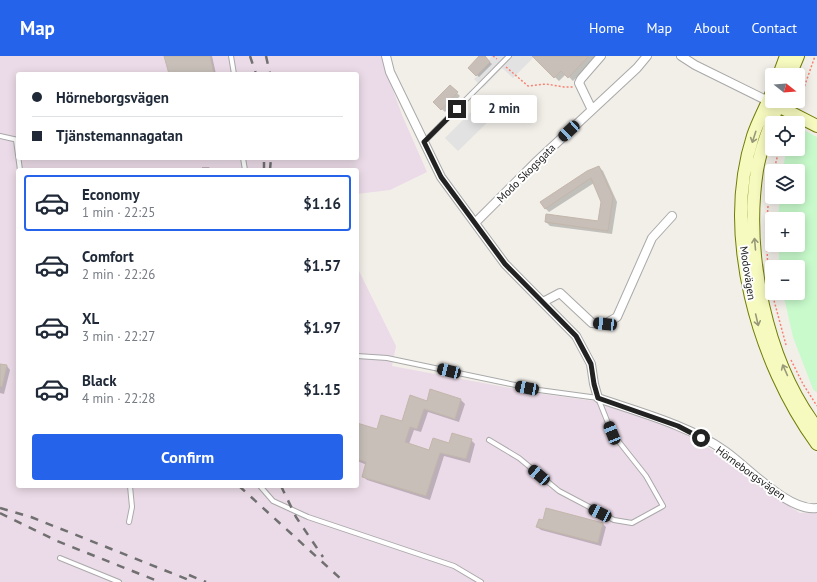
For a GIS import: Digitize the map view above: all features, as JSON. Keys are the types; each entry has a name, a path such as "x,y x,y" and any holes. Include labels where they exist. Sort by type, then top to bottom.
{"main road":[{"path":"782,68 786,56"},
{"path":"793,68 798,56"},
{"name":"Modovägen","path":"770,108 753,137 747,167 743,198 742,237 745,262 757,324 770,359 792,404 817,444"},
{"name":"Modovägen","path":"773,108 758,169 754,199 757,261 767,323 776,350 799,400 817,428"},
{"path":"786,108 817,126"}],"street":[{"path":"386,56 390,72 441,177 505,264 576,336 591,364 598,398"},
{"path":"592,110 580,83 581,78 601,56"},
{"name":"Modo Skogsgata","path":"475,223 535,163 647,56"},
{"path":"681,56 695,65 765,96"},
{"path":"543,302 560,293 592,323 605,324 617,317 652,238 672,216"},
{"name":"Hörneborgsvägen","path":"598,398 678,426 724,450 787,499 800,506 817,508"}],"lane":[{"path":"231,56 234,72"},
{"path":"424,142 509,56"},
{"path":"0,136 16,140"},
{"path":"359,356 387,358 540,390 598,398 612,433 646,476 663,506 632,523 614,520 559,491 519,458 489,440"},
{"path":"128,522 132,507 130,488"},
{"path":"262,488 274,501 308,517 454,566 480,582"},
{"path":"60,558 119,582"}],"path":[{"path":"494,56 528,86 546,84 571,87 580,83"},
{"path":"794,114 815,56"},
{"path":"768,260 769,204"},
{"path":"774,300 787,348"},
{"path":"789,355 803,384 817,406"}],"shaded area":[{"path":"0,56 381,56 402,115 427,172 390,190 359,194 359,168 16,168 16,488 359,488 359,271 396,346 392,366 543,394 602,402 676,429 721,455 781,501 800,513 817,512 817,582 0,582"},
{"path":"492,56 535,56 513,78 502,68 483,88 474,79 490,62 489,60"},
{"path":"483,100 496,114 458,151 445,138"}],"green space":[{"path":"805,131 817,137 817,393 813,389 793,337 785,300 805,300 805,260 779,260 779,252 805,252 805,212 779,212 779,204 805,204 805,164 784,164 785,156 805,156"}],"building":[{"path":"164,56 210,56 214,72 168,72"},
{"path":"479,56 485,56 490,62 476,76 468,68"},
{"path":"532,56 589,56 568,78 561,71 554,78"},
{"path":"450,85 458,92 441,110 433,102"},
{"path":"599,166 613,197 608,231 545,222 546,214 598,221 601,202 591,178 545,209 540,202 587,171"},
{"path":"0,364 7,365 2,387 0,386"},
{"path":"430,389 461,399 455,419 424,409 417,429 410,427 405,442 429,450 433,438 449,443 452,433 472,439 466,459 440,453 426,496 362,477 366,462 359,460 359,424 377,429 381,415 402,421 410,395 427,401"},
{"path":"546,508 603,523 598,543 536,527 539,519 543,520"}],"railway":[{"path":"250,56 255,72"},
{"path":"266,56 270,72"},
{"path":"264,160 264,168"},
{"path":"270,168 271,160"},
{"path":"241,488 342,580"},
{"path":"282,488 296,517 323,557"},
{"path":"0,508 31,517 194,582"},
{"path":"0,513 57,541 160,582"},
{"path":"189,575 206,582"}],"route":[{"path":"457,109 424,142 441,177 505,264 576,336 591,364 598,398 678,426 701,438"}]}
